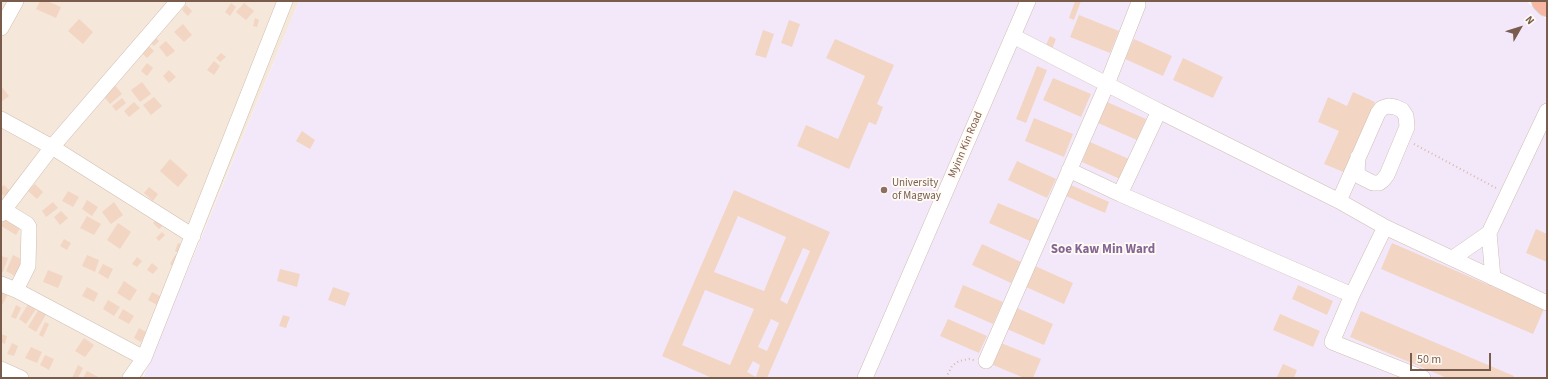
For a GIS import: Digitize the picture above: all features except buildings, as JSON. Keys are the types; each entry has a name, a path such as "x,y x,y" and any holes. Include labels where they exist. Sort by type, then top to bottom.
{"highway":[{"path":"1543,1 1547,5"}],"street":[{"path":"1,28 16,1"},
{"path":"16,290 28,266 29,227 27,224 2,212 52,147 178,1"},
{"path":"130,378 144,358 285,1"},
{"name":"Myinn Kin Road","path":"865,378 1028,1"},
{"path":"986,361 1107,84 1138,5"},
{"path":"1013,36 1339,201 1385,227 1547,303"},
{"path":"1339,201 1358,158 1378,113 1382,108 1388,106 1402,110 1406,116 1407,127 1387,175 1383,180 1379,183 1373,183 1361,177 1357,172 1358,158"},
{"path":"1120,194 1159,111"},
{"path":"1493,278 1490,233 1547,111"},
{"path":"1,120 52,147 193,236"},
{"path":"1069,170 1120,194 1352,295"},
{"path":"1385,227 1352,295 1332,342 1423,378"},
{"path":"1453,258 1490,233"},
{"path":"1,284 16,290 144,358"},
{"path":"1,369 21,378"}],"path":[{"path":"1410,142 1508,194"},
{"path":"946,378 952,366 959,361 969,359 986,361"}],"shaded area":[{"path":"1,1 299,1 142,378 1,378"},
{"name":"University of Magway","path":"299,1 1526,1 1547,20 1547,378 143,378"}],"place":[{"name":"University of Magway","path":"884,190"}],"district":[{"name":"Soe Kaw Min Ward","path":"1103,250"}]}
